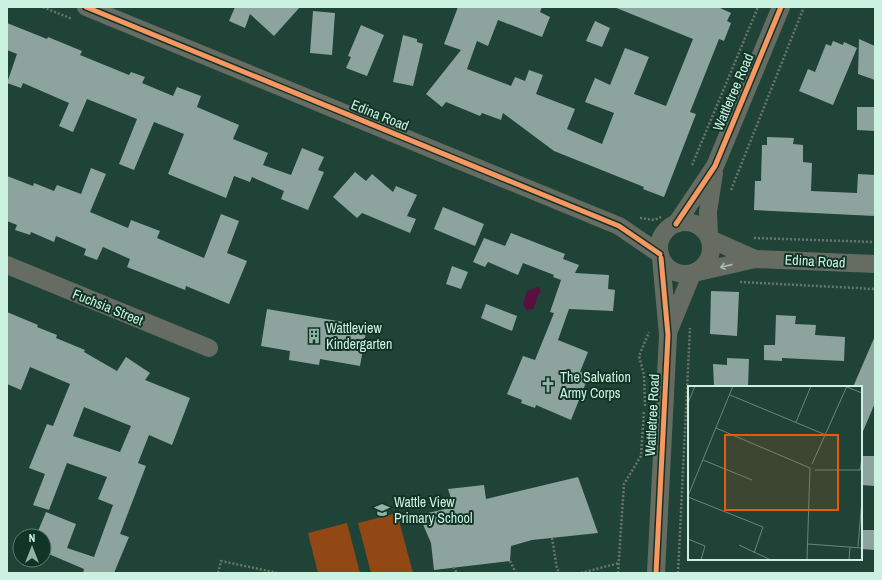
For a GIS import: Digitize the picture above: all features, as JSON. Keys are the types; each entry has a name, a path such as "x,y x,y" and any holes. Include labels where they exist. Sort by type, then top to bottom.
{"street":[{"name":"Edina Road","path":"86,7 619,226 660,256"},
{"name":"Wattletree Road","path":"671,227 715,166 781,7"},
{"name":"Wattletree Road","path":"709,237 708,212 715,166"},
{"path":"691,222 698,225 709,237 711,254 708,261 695,273 677,273 664,264 660,256 660,241 671,227 691,222"},
{"name":"Edina Road","path":"619,226 671,227"},
{"name":"Edina Road","path":"709,237 755,259"},
{"name":"Wattletree Road","path":"656,573 668,335 660,256"},
{"name":"Edina Road","path":"695,273 755,259 875,264"},
{"name":"Fuchsia Street","path":"7,265 209,348"},
{"name":"Wattletree Road","path":"668,335 695,273"}],"path":[{"path":"689,173 758,7"},
{"path":"729,194 804,7"},
{"path":"752,238 875,242"},
{"path":"739,282 875,289"},
{"path":"678,573 690,325"},
{"path":"618,573 624,484 641,456 645,382 639,356 649,329"},
{"path":"552,538 557,569 560,573"},
{"path":"218,573 221,561 278,573"},
{"path":"510,561 516,573"},
{"path":"581,573 619,563"},
{"path":"454,567 457,573"}],"shaded area":[{"path":"538,287 541,291 534,307 533,309 527,310 523,305 527,291"},
{"path":"397,513 413,573 371,573 358,523"},
{"path":"347,523 360,573 318,573 308,533"}],"building":[{"path":"235,7 300,7 274,36 250,14 245,28 229,21"},
{"path":"458,7 542,7 540,12 550,17 542,37 498,20 488,46 477,41 467,69 511,86 515,77 525,81 529,70 543,75 536,94 575,109 567,129 602,144 614,113 585,102 595,78 610,85 625,48 649,57 634,94 666,106 693,39 614,7 718,7 731,13 727,21 731,23 724,41 719,39 690,112 696,114 664,197 643,189 644,187 554,151 503,113 501,120 482,113 480,116 446,102 442,107 426,94 461,50 444,44"},
{"path":"313,11 335,13 332,55 310,53"},
{"path":"595,21 610,28 602,47 586,41"},
{"path":"7,23 47,39 48,37 82,51 80,55 129,75 131,72 145,77 142,83 173,96 177,87 201,96 197,107 239,125 233,139 268,153 263,165 291,175 302,148 324,157 318,170 324,172 308,210 281,199 284,191 252,177 250,182 234,176 226,198 168,174 184,134 154,122 134,170 119,164 137,119 87,99 73,132 59,126 69,103 23,83 21,88 7,83 17,54 7,50"},
{"path":"361,25 384,35 367,76 346,68 351,57 348,56"},
{"path":"403,35 417,39 417,42 423,44 413,86 393,82"},
{"path":"859,39 875,46 875,80 858,74"},
{"path":"833,41 843,45 844,42 857,48 833,105 799,91 808,69 815,72 826,44 831,46"},
{"path":"857,107 875,107 875,131 857,130"},
{"path":"767,137 794,138 793,144 803,145 803,162 812,163 811,191 857,193 858,174 875,175 875,216 754,210 755,181 761,181 762,145 767,145"},
{"path":"91,168 106,174 90,212 128,228 131,220 160,231 157,238 204,258 221,214 239,221 227,253 247,261 229,304 186,286 185,290 127,267 130,259 103,247 97,260 84,255 86,249 56,236 54,242 31,232 30,235 15,230 17,225 7,221 7,176 33,186 34,183 54,191 57,185 81,194"},
{"path":"355,172 366,181 372,174 393,192 396,186 417,195 407,216 416,219 410,233 362,213 357,218 333,197"},
{"path":"443,207 484,224 475,246 434,229"},
{"path":"511,233 565,254 563,259 579,265 575,273 609,275 608,289 615,290 613,311 569,309 558,340 588,352 580,372 589,375 571,420 536,405 535,408 521,403 522,400 507,394 523,356 535,360 554,313 550,312 561,280 553,277 554,275 523,263 518,275 488,262 485,267 473,262 484,238 505,246"},
{"path":"452,266 468,272 461,289 446,284"},
{"path":"711,291 739,292 737,336 710,334"},
{"path":"486,304 517,316 512,331 481,318"},
{"name":"Wattleview Kindergarten","path":"267,309 367,326 360,366 320,359 319,365 289,360 290,351 261,346"},
{"path":"7,312 57,335 56,338 85,350 84,352 117,371 126,357 150,373 145,380 190,398 172,445 149,435 138,463 146,466 120,534 129,537 114,573 83,573 84,569 52,555 52,528 39,528 46,512 76,524 67,548 94,557 113,505 98,499 107,477 67,463 49,510 33,505 45,474 29,468 47,424 53,426 70,384 30,367 21,390 7,384","holes":["84,407 131,426 120,452 73,436"]},
{"path":"776,315 796,316 795,324 816,325 815,335 845,337 844,361 782,358 782,361 764,360 764,345 775,345"},
{"path":"875,336 875,403 862,434 862,386 853,386"},
{"path":"727,358 749,359 748,386 714,386 713,364 727,365"},
{"path":"862,456 875,456 875,486 862,485"},
{"path":"578,477 598,533 532,540 511,546 510,561 434,570 431,543 419,515 454,507 448,489 484,485 486,499"},
{"path":"862,530 875,530 875,550 862,549"}],"cycle path":[{"path":"86,7 619,226 660,254"},
{"path":"676,224 715,166 781,7"},
{"path":"656,573 668,335 661,258"}],"place":[{"name":"Wattleview Kindergarten","path":"314,336"},
{"name":"The Salvation Army Corps","path":"548,385"},
{"name":"Wattle View Primary School","path":"382,510"}]}
